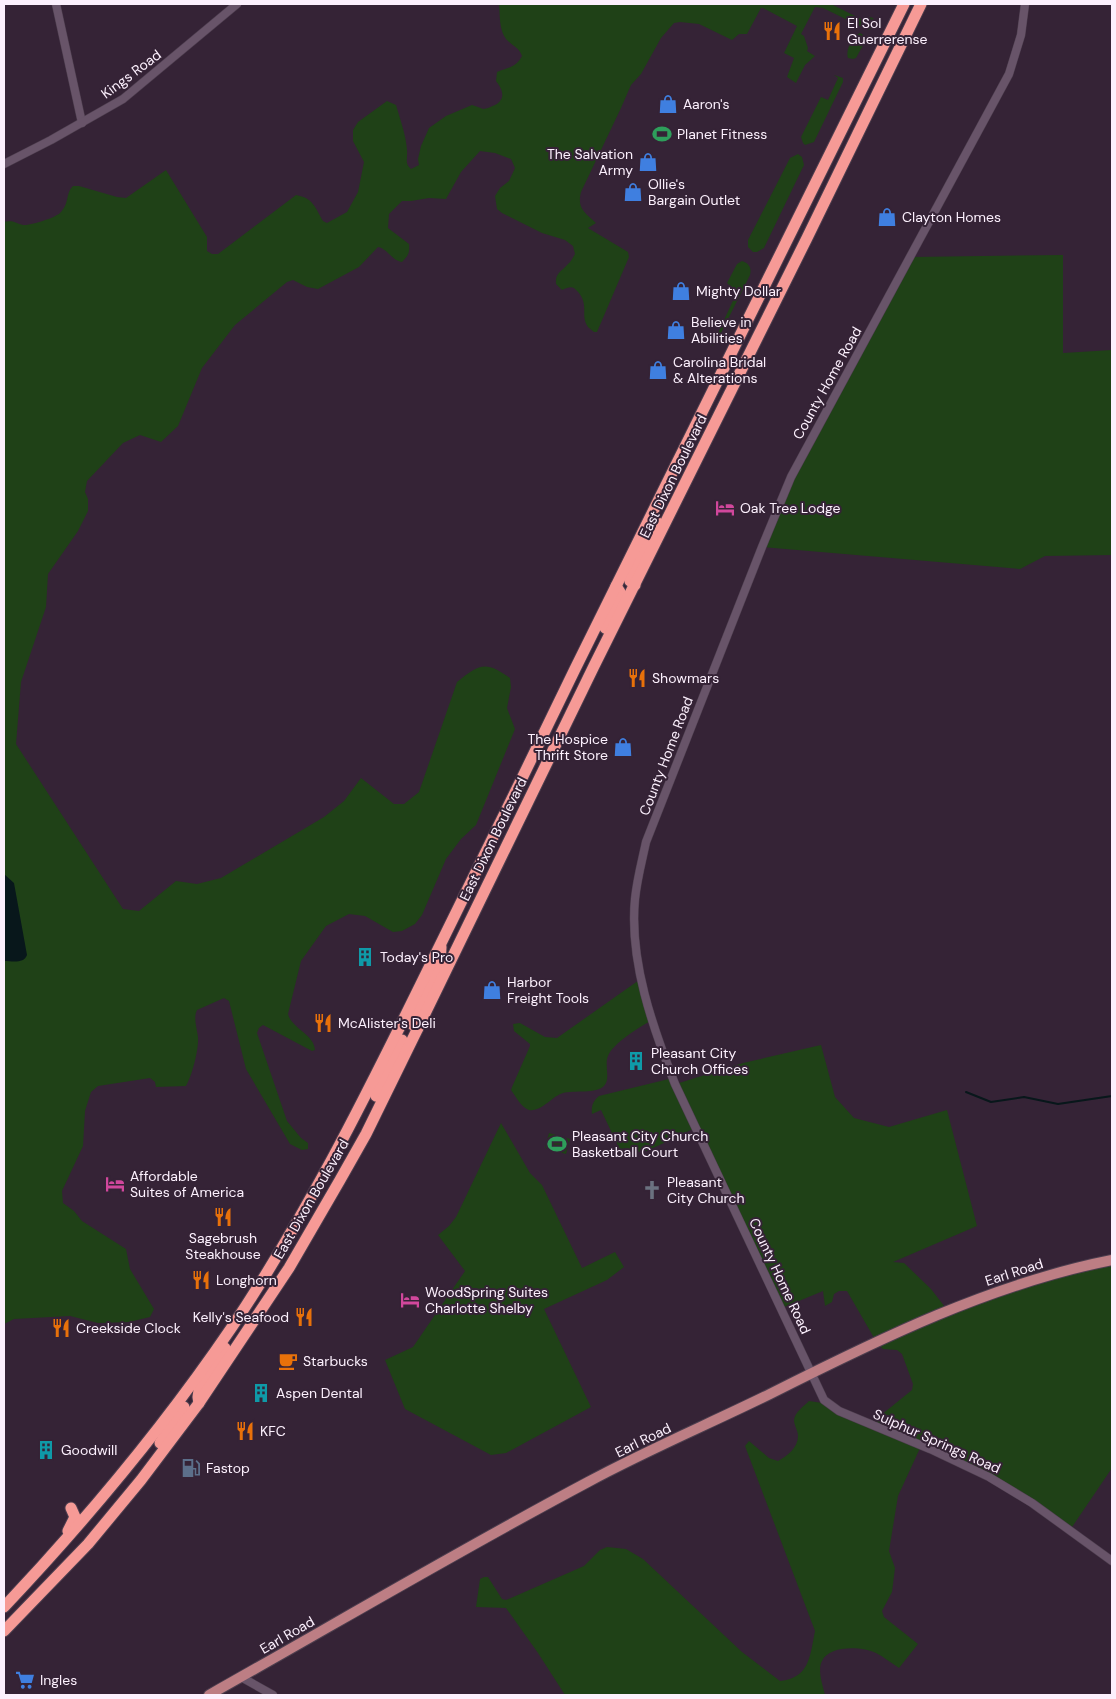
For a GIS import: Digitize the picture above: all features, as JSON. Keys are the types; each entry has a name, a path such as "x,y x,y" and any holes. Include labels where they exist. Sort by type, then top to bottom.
{"highway":[{"name":"East Dixon Boulevard","path":"4,1607 86,1518 190,1388 233,1326 326,1174 904,4"},
{"name":"East Dixon Boulevard","path":"4,1631 88,1544 141,1480 199,1403 289,1268 366,1134 587,679 808,238 921,4"},
{"path":"635,585 630,581 631,576 660,512 665,488"},
{"path":"587,679 590,660 620,596 616,586"},
{"path":"418,1028 413,1025 412,1021 440,963 441,943"},
{"path":"366,1134 370,1108 404,1036 403,1031 399,1028"},
{"path":"199,1403 199,1390 230,1340 233,1326"},
{"path":"141,1480 149,1460 186,1404 190,1395 190,1388"},
{"path":"40,1568 72,1525 75,1515 71,1508 81,1508 90,1504 116,1478 120,1477"}],"main road":[{"name":"Earl Road","path":"209,1695 488,1536 590,1481 811,1373 984,1296 1062,1271 1112,1260"}],"street":[{"path":"56,4 82,123"},
{"name":"Kings Road","path":"4,164 82,123 130,94 237,4"},
{"name":"County Home Road","path":"811,1373 766,1274 695,1128 657,1039 643,987 637,953 635,900 638,876 646,842 776,510 803,454 912,257 1009,74 1021,35 1025,4"},
{"name":"Sulphur Springs Road","path":"811,1373 821,1395 834,1408 946,1456 989,1477 1032,1503 1112,1561"},
{"path":"241,1677 273,1695"}],"green space":[{"path":"499,4 831,4 865,21 870,17 873,18 875,22 871,29 868,30 823,8 815,7 801,34 804,36 808,48 807,51 815,56 805,65 796,83 787,77 794,58 784,53 797,26 763,8 761,8 747,34 739,34 732,40 699,24 674,23 661,38 641,74 631,85 581,192 580,202 582,209 596,223 588,228 628,252 629,257 597,332 594,332 586,323 584,302 579,293 572,287 562,290 556,284 558,275 575,254 573,246 565,240 542,233 497,209 495,196 500,188 509,181 515,168 511,159 495,153 480,151 461,172 446,199 429,198 402,201 389,214 388,228 409,244 408,254 402,262 378,247 359,267 318,289 307,287 293,280 287,282 235,325 202,368 178,426 161,442 140,435 123,443 87,481 85,492 88,499 88,511 78,531 48,574 46,607 21,682 16,744 123,909 139,911 176,881 197,884 221,878 324,817 344,801 361,778 394,804 404,804 419,792 457,682 478,668 483,666 489,667 510,678 511,687 507,708 515,729 476,825 461,839 446,859 422,915 415,924 402,931 393,932 365,916 349,914 326,926 301,961 288,1014 294,1024 314,1044 315,1050 312,1051 263,1025 259,1028 257,1033 287,1121 301,1138 308,1143 308,1149 302,1150 290,1144 246,1069 229,1001 224,998 197,1010 195,1020 198,1037 197,1048 193,1069 186,1086 156,1087 155,1082 150,1078 98,1086 91,1092 85,1111 83,1146 62,1191 63,1203 74,1211 82,1221 126,1249 130,1269 154,1309 150,1317 129,1322 98,1323 70,1316 14,1319 4,1324 4,222 26,225 57,215 65,206 73,186 126,198 166,170 207,237 207,251 212,254 218,254 296,195 310,201 323,221 327,223 347,212 358,192 364,162 353,141 353,130 358,122 387,101 396,105 403,127 407,162 411,169 419,165 418,159 421,146 429,128 446,116 472,105 485,109 499,102 502,93 496,81 497,72 511,67 522,56 506,39 502,31"},
{"path":"860,33 865,36 866,40 856,58 848,58 850,44"},
{"path":"834,75 843,78 843,82 814,142 805,145 801,137 821,97 828,100 838,78"},
{"path":"798,154 802,157 804,165 764,248 753,252 748,247 748,240 790,158"},
{"path":"1063,255 1063,353 1112,350 1112,555 1045,556 1020,569 762,547 776,510 912,257"},
{"path":"742,261 749,266 751,270 750,275 716,343 712,346 737,292 727,283 737,264"},
{"path":"642,978 652,1020 627,1036 611,1051 607,1060 607,1080 604,1086 591,1091 563,1093 538,1109 529,1110 524,1107 511,1090 530,1044 514,1031 513,1024 520,1023 545,1037 557,1038"},
{"path":"821,1045 835,1097 854,1118 889,1127 947,1110 977,1226 893,1262 904,1263 931,1289 948,1311 1112,1260 1112,1468 1070,1530 1032,1503 921,1446 898,1496 889,1551 895,1568 892,1592 882,1611 884,1617 918,1644 899,1668 870,1651 846,1648 831,1652 822,1661 820,1673 825,1695 565,1695 506,1608 476,1607 480,1579 488,1577 502,1599 506,1600 584,1566 600,1550 607,1547 626,1549 643,1559 742,1652 780,1681 797,1675 803,1670 810,1657 815,1631 745,1446 749,1441 769,1458 778,1461 785,1457 794,1448 798,1440 794,1422 796,1414 809,1401 829,1404 870,1424 912,1390 913,1384 902,1354 897,1350 883,1349 877,1343 847,1291 839,1291 834,1294 832,1302 825,1306 823,1291 782,1308 695,1128 647,1151 636,1152 624,1148 620,1150 601,1110 592,1114 592,1111 593,1104 599,1096 673,1078 676,1084 743,1063"},
{"path":"501,1123 530,1173 542,1185 582,1268 615,1252 624,1267 607,1280 544,1309 591,1407 506,1453 491,1455 405,1409 385,1360 413,1347 465,1271 438,1235 456,1217"},
{"name":"Pleasant City Church Basketball Court","path":"549,1133 570,1139 566,1154 545,1148"}],"shaded area":[{"path":"4,874 14,883 27,955 21,961 4,961"}],"waterway":[{"path":"4,1005 4,1020"},
{"path":"966,1092 991,1102 1024,1097 1058,1104 1112,1096"}],"place":[{"name":"El Sol Guerrerense","path":"832,31"},
{"name":"Aaron's","path":"668,104"},
{"name":"Planet Fitness","path":"662,134"},
{"name":"The Salvation Army","path":"648,162"},
{"name":"Ollie's Bargain Outlet","path":"633,192"},
{"name":"Clayton Homes","path":"887,217"},
{"name":"Mighty Dollar","path":"681,291"},
{"name":"Believe in Abilities","path":"676,330"},
{"name":"Carolina Bridal & Alterations","path":"658,370"},
{"name":"Oak Tree Lodge","path":"725,508"},
{"name":"Showmars","path":"637,678"},
{"name":"The Hospice Thrift Store","path":"623,747"},
{"name":"Today's Pro","path":"365,957"},
{"name":"Harbor Freight Tools","path":"492,990"},
{"name":"McAlister's Deli","path":"323,1023"},
{"name":"Pleasant City Church Offices","path":"636,1061"},
{"name":"Pleasant City Church Basketball Court","path":"557,1144"},
{"name":"Affordable Suites of America","path":"115,1184"},
{"name":"Pleasant City Church","path":"652,1190"},
{"name":"Sagebrush Steakhouse","path":"223,1217"},
{"name":"Longhorn","path":"201,1280"},
{"name":"WoodSpring Suites Charlotte Shelby","path":"410,1300"},
{"name":"Kelly's Seafood","path":"304,1317"},
{"name":"Creekside Clock","path":"61,1328"},
{"name":"Starbucks","path":"288,1361"},
{"name":"Aspen Dental","path":"261,1393"},
{"name":"KFC","path":"245,1431"},
{"name":"Goodwill","path":"46,1450"},
{"name":"Fastop","path":"191,1468"},
{"name":"Ingles","path":"25,1680"}]}
